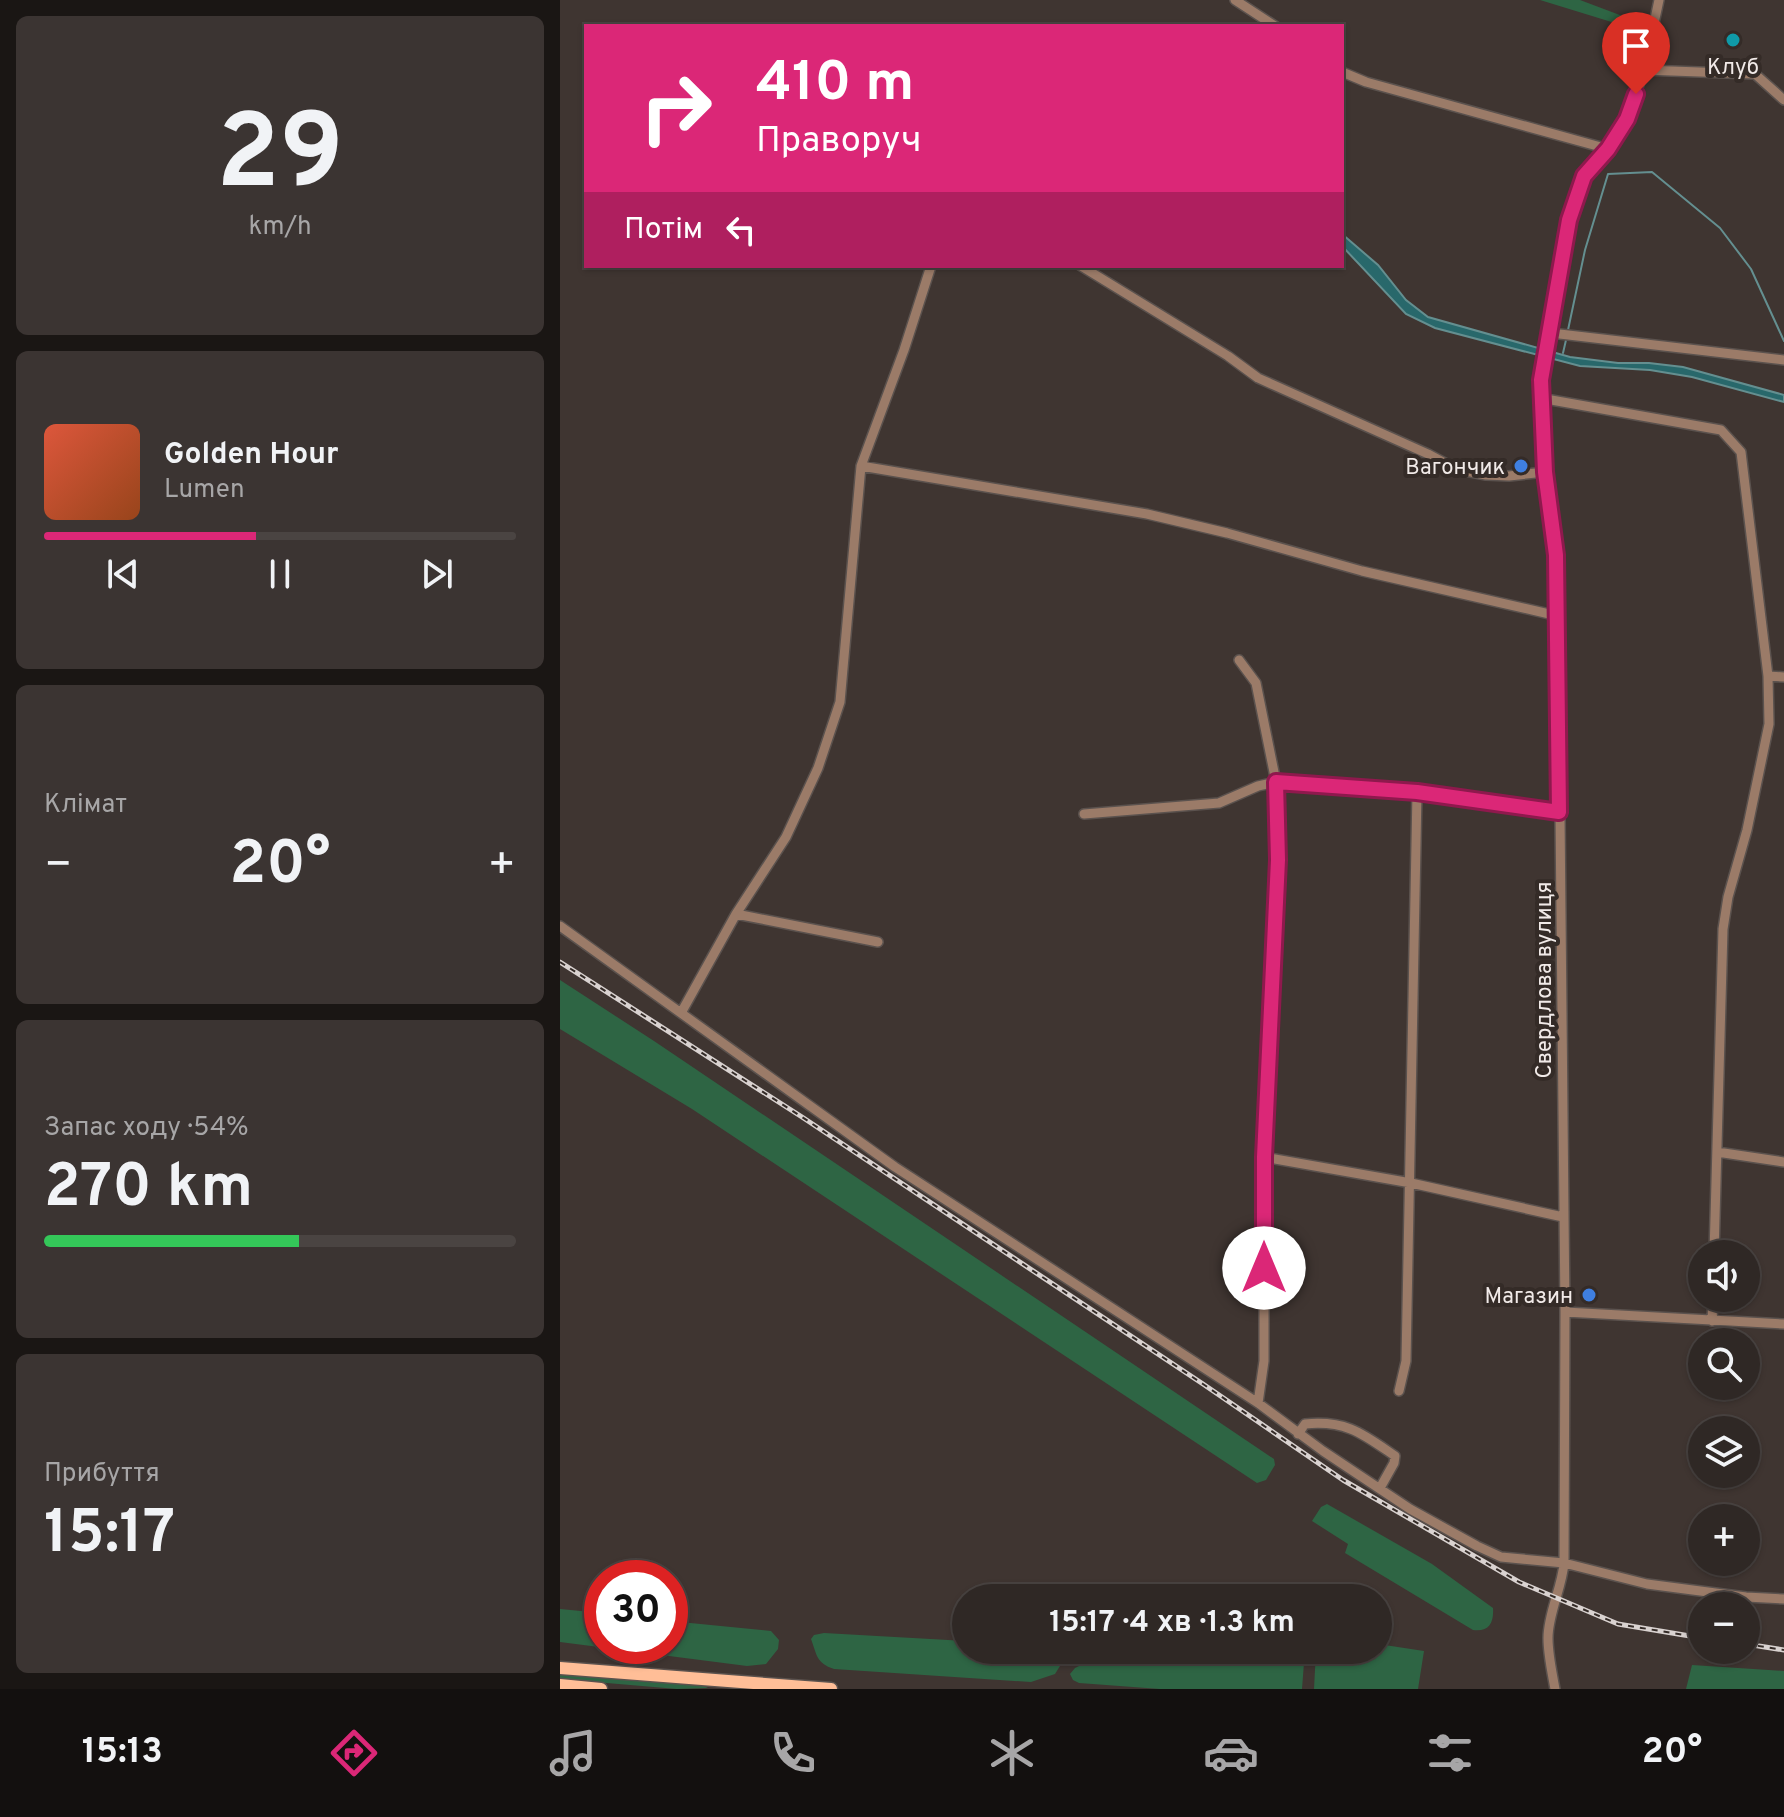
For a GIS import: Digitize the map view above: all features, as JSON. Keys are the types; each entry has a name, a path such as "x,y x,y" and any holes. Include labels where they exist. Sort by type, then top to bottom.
{"main road":[{"path":"560,1668 831,1689"},
{"path":"560,1685 601,1689"}],"street":[{"path":"1235,0 1272,24"},
{"name":"Свердлова вулиця","path":"1555,1689 1548,1638 1564,1563 1565,1312 1558,616 1556,555 1545,472 1541,380 1569,220 1584,176 1608,149 1627,119 1644,70 1659,0"},
{"path":"1644,70 1755,74 1784,100"},
{"path":"1344,73 1366,82 1608,149"},
{"path":"681,1013 736,914 786,837 818,768 840,702 861,466 930,268"},
{"path":"1084,268 1228,356 1258,378 1456,469 1509,476 1545,472"},
{"path":"1550,338 1784,360"},
{"path":"1540,398 1721,430 1741,452 1768,676 1769,724 1723,929 1714,1240"},
{"path":"861,466 1147,514 1362,571 1558,616"},
{"path":"1239,660 1256,683 1276,782 1278,860 1264,1157 1264,1361 1258,1403"},
{"path":"1768,676 1784,677"},
{"path":"1084,814 1219,803 1258,786 1276,782 1417,792 1559,812"},
{"path":"1399,1391 1406,1361 1417,792"},
{"path":"736,914 878,942"},
{"path":"560,926 895,1167 1258,1403 1298,1434 1410,1509 1501,1557 1564,1563 1647,1584 1784,1599"},
{"path":"1717,1152 1784,1162"},
{"path":"1264,1157 1411,1183 1563,1217"},
{"path":"1565,1312 1784,1324"},
{"path":"1712,1312 1712,1321"},
{"path":"1298,1434 1305,1424 1320,1422 1357,1429 1395,1456 1380,1488"}],"green space":[{"path":"1540,0 1580,0 1633,20 1631,28"},
{"path":"560,980 1274,1459 1275,1465 1266,1480 1257,1483 692,1109 560,1029"},
{"path":"1327,1504 1432,1564 1493,1608 1489,1625 1483,1630 1473,1630 1345,1553 1348,1544 1312,1521 1321,1507"},
{"path":"560,1609 584,1611 584,1645 560,1642"},
{"path":"688,1623 771,1631 779,1640 778,1649 766,1664 747,1666 688,1658"},
{"path":"814,1635 952,1640 952,1664 1061,1664 1055,1674 1031,1682 834,1669 820,1661 811,1639"},
{"path":"1392,1646 1424,1651 1418,1689 1314,1689 1315,1664 1392,1664"},
{"path":"1083,1664 1304,1664 1302,1689 1160,1689 1079,1683 1070,1674"},
{"path":"1692,1665 1784,1671 1784,1689 1686,1689"},
{"path":"560,1674 708,1688 677,1689 560,1679"}],"water":[{"path":"1344,236 1378,265 1406,300 1428,317 1570,357 1683,367 1784,395 1784,402 1692,377 1650,370 1580,366 1435,328 1406,314 1344,248"}],"waterway":[{"path":"1568,330 1585,250 1608,174 1652,172 1720,228 1751,269 1784,341"},
{"path":"1563,353 1566,340"}],"railway":[{"path":"560,962 802,1117 1343,1480 1519,1582 1618,1624 1688,1636"},
{"path":"1760,1646 1784,1650"}],"place":[{"name":"Клуб","path":"1733,40"},
{"name":"Вагончик","path":"1521,466"},
{"name":"Mагазин","path":"1589,1295"}],"route":[{"path":"1264,1268 1264,1157 1278,860 1276,782 1417,792 1559,812 1556,555 1545,472 1541,380 1569,220 1584,176 1608,149 1627,119 1636,94"}]}
